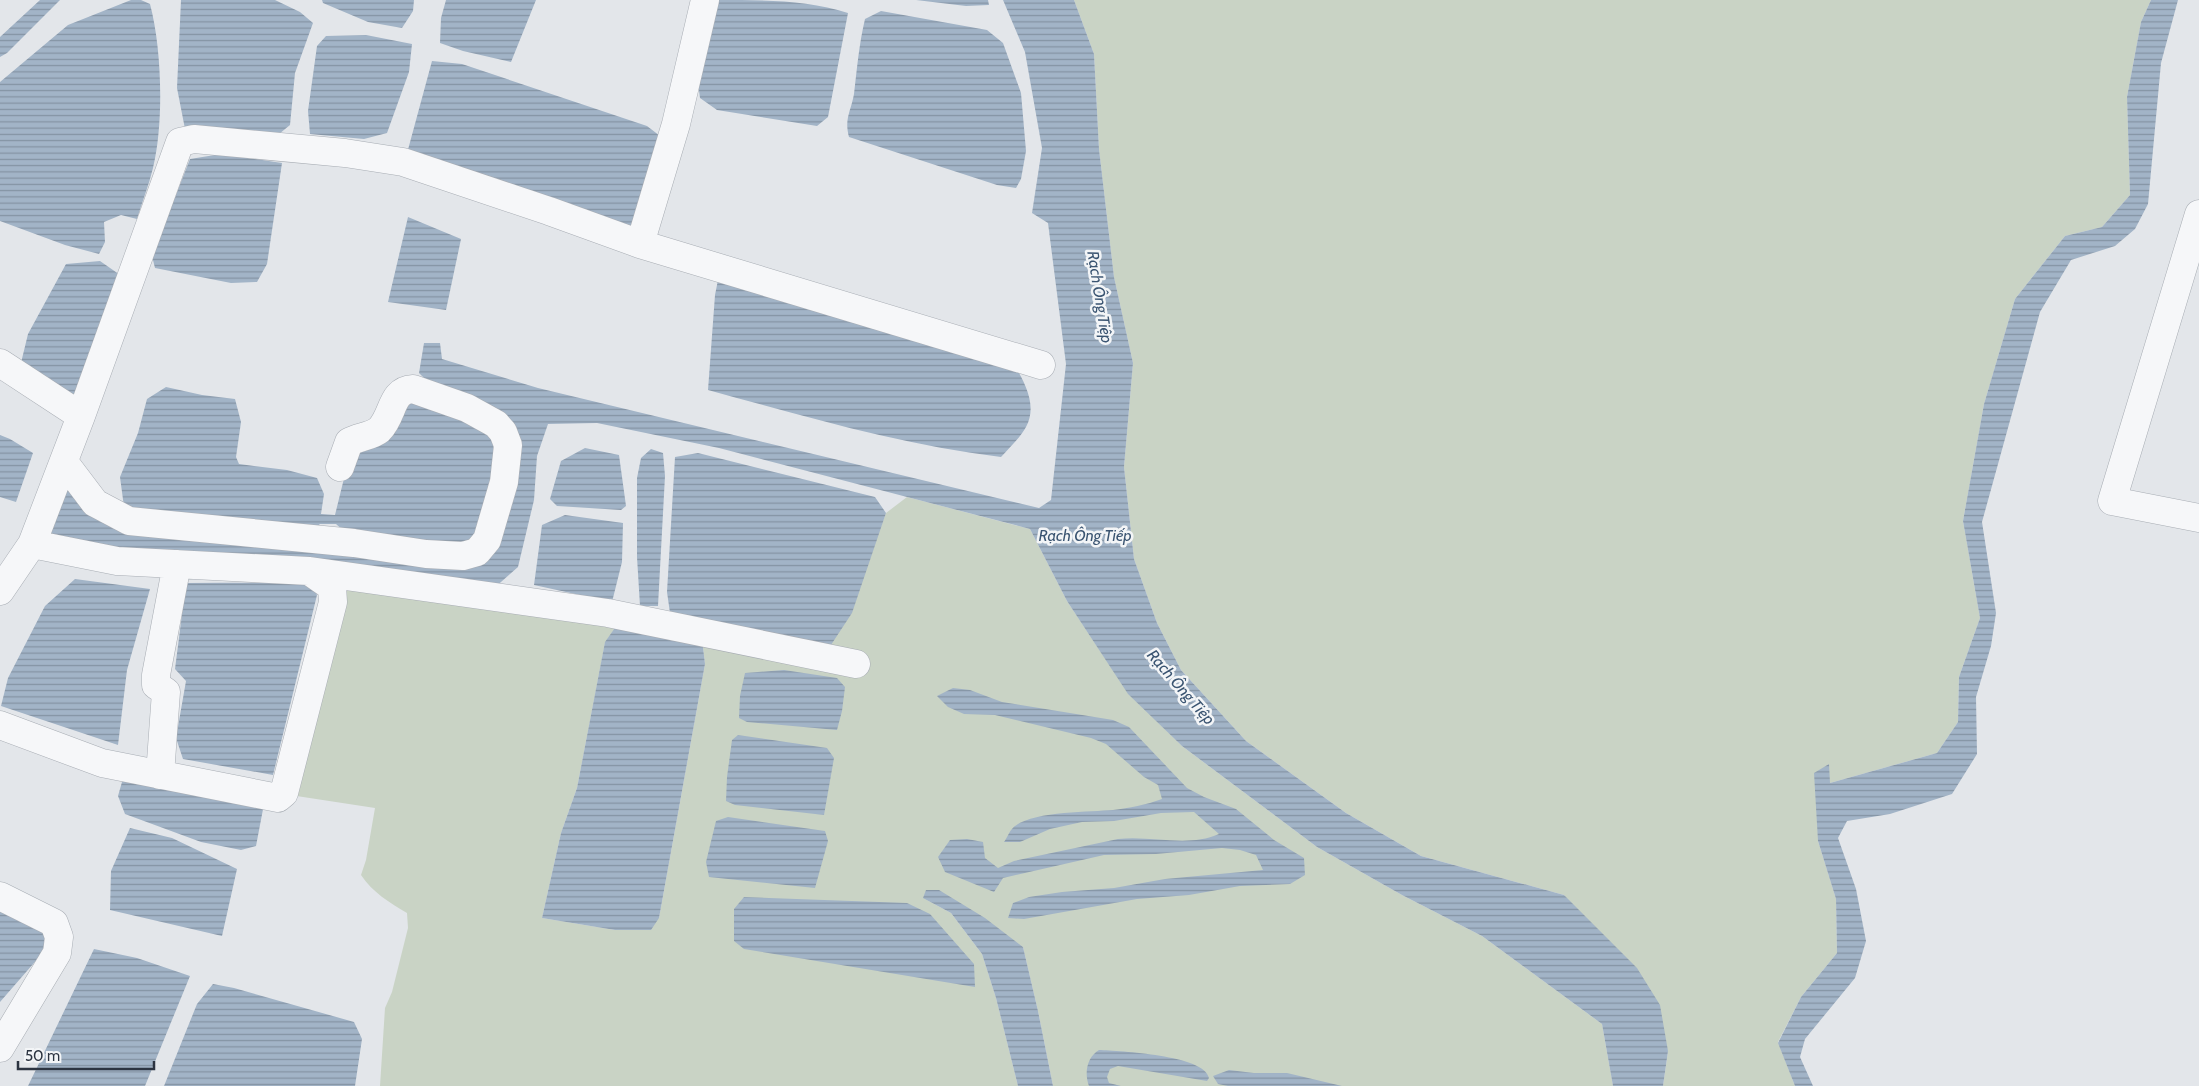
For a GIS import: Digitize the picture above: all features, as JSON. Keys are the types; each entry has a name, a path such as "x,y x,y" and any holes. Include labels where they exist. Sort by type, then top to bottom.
{"street":[{"path":"640,244 676,124 706,0"},
{"path":"0,591 32,544 82,416 180,142 194,140 326,151 403,162 640,244 1041,365"},
{"path":"2199,214 2112,501 2199,518"},
{"path":"0,364 82,416"},
{"path":"64,462 95,502 129,522 354,543 426,554 462,556 477,552 487,540 504,482 508,445 503,432 496,424 467,408 413,389 405,389 397,396 387,418 378,431 357,437 349,442 340,467"},
{"path":"32,544 117,561 309,571 608,613 856,664"},
{"path":"160,775 166,692 156,685 156,675 177,564"},
{"path":"0,725 102,763 278,798 282,795 333,602 332,587 309,571"},
{"path":"0,896 54,923 59,937 57,952 0,1048"}],"green space":[{"path":"1074,0 2151,0 2141,22 2127,97 2130,195 2102,227 2065,236 2015,299 1984,404 1963,521 1980,618 1959,677 1958,722 1937,753 1830,783 1818,841 1836,899 1837,953 1801,997 1778,1042 1795,1086 1663,1086 1668,1051 1564,895 1421,856 1346,813 1246,741 1181,670 1157,623 1134,559 1124,467 1133,363 1114,277 1099,149 1094,54"},
{"path":"907,497 1030,529 1067,601 1128,693 1182,746 1317,847 1402,895 1482,936 1602,1024 1613,1086 1053,1086 1023,947 923,898 951,913 982,954 996,998 1018,1086 380,1086 385,1008 392,992 408,928 407,913 376,892 361,875 366,860 375,808 290,795 338,586 619,622 605,643 577,788 561,833 542,918 615,930 659,918 705,664 702,639 827,651 872,550 886,513"}],"water":[{"path":"40,0 60,0 7,53 0,57 0,37"},
{"path":"131,0 141,0 150,4 157,42 160,86 157,150 137,219 121,215 104,222 105,242 99,254 65,245 0,221 0,82 68,25"},
{"path":"181,0 275,0 300,12 313,23 295,73 290,125 279,134 185,129 177,88"},
{"path":"322,0 414,0 413,11 402,28 368,22 323,3"},
{"path":"446,0 536,0 511,62 463,51 440,43 441,18"},
{"path":"719,0 801,3 848,13 828,117 817,126 717,110 700,98 698,83"},
{"path":"916,0 988,0 989,5 966,6"},
{"name":"Rạch Ông Tiếp","path":"1003,0 1074,0 1094,54 1099,149 1114,277 1133,363 1124,467 1134,559 1157,623 1181,670 1246,741 1346,813 1421,856 1564,895 1637,968 1660,1005 1668,1051 1663,1086 1613,1086 1602,1024 1482,936 1402,895 1317,847 1182,746 1128,694 1067,601 1030,529 719,448 597,423 548,424 537,456 534,500 518,567 492,590 119,555 41,540 65,476 90,506 481,564 515,450 419,373 424,343 440,343 442,359 538,388 1039,508 1051,500 1066,364 1048,223 1032,213 1042,148 1025,52"},
{"path":"2151,0 2178,0 2161,63 2148,204 2135,229 2115,246 2071,260 2040,312 1982,522 1996,613 1991,646 1976,697 1977,754 1952,794 1890,814 1847,821 1838,838 1856,889 1866,941 1855,978 1805,1039 1800,1057 1813,1086 1795,1086 1778,1043 1801,997 1837,953 1836,899 1818,841 1814,773 1829,764 1830,783 1937,753 1958,722 1959,677 1980,618 1963,521 1984,404 2015,299 2065,236 2102,227 2130,195 2127,97 2141,22"},
{"path":"881,11 987,30 1003,43 1021,93 1026,151 1021,179 1016,188 997,185 849,137 848,120 854,94 865,19"},
{"path":"366,35 412,44 409,72 387,133 364,139 310,134 308,111 317,46 326,36"},
{"path":"432,61 462,64 647,126 664,139 636,236 406,157"},
{"path":"221,154 282,163 267,264 257,282 231,283 155,268 152,256 190,159"},
{"path":"408,217 461,239 446,310 388,302"},
{"path":"100,261 123,277 76,401 20,367 28,334 66,264"},
{"path":"719,275 1014,364 1025,386 1030,402 1031,410 1026,427 1018,439 1001,457 964,452 890,437 708,390 715,295"},
{"path":"166,387 202,395 235,399 241,422 236,457 239,464 287,470 317,478 324,494 321,514 335,515 351,450 397,398 425,395 502,440 469,554 345,532 336,524 320,524 313,530 124,507 120,477 138,433 147,399"},
{"path":"0,435 33,453 16,502 0,497"},
{"path":"585,448 619,455 626,506 621,510 557,506 550,499 561,461"},
{"path":"651,449 663,453 665,476 658,606 640,606 637,557 637,478 641,458"},
{"path":"698,453 875,497 886,513 852,613 827,651 671,620 667,592 675,457"},
{"path":"565,515 623,523 622,562 612,602 534,585 542,525"},
{"path":"75,579 150,589 127,670 118,745 1,706 8,678 45,606"},
{"path":"311,582 317,595 273,775 183,759 176,738 186,681 175,669 186,583"},
{"path":"619,622 702,639 705,664 659,918 651,930 615,930 542,918 561,833 577,788 605,642"},
{"path":"784,670 837,678 845,687 837,730 747,722 739,718 740,696 745,673"},
{"path":"953,688 970,690 1002,702 1113,720 1129,727 1187,788 1204,797 1236,809 1274,840 1304,858 1305,875 1290,884 1240,886 1189,895 1137,899 1024,919 1008,918 1013,903 1029,897 1114,888 1165,879 1263,870 1256,855 1240,850 1222,848 1156,854 1104,855 1003,878 994,892 945,872 938,857 950,840 967,839 983,842 985,858 998,868 1014,861 1118,839 1182,841 1207,838 1219,834 1194,812 1161,813 1114,821 1082,822 1050,829 1020,842 1004,842 1012,829 1020,823 1031,819 1060,814 1113,810 1144,805 1162,799 1158,785 1144,777 1106,744 1091,738 995,715 964,714 948,707 937,696"},
{"path":"738,735 827,748 834,758 824,815 735,805 726,801 732,740"},
{"path":"124,775 264,804 256,846 241,850 201,842 125,814 118,796"},
{"path":"728,817 825,831 828,841 815,888 709,877 706,862 716,821"},
{"path":"130,828 172,838 237,869 222,936 110,910 111,871"},
{"path":"926,890 939,890 985,918 1023,947 1053,1086 1018,1086 996,998 982,954 951,913 923,898"},
{"path":"744,897 907,903 930,914 974,964 975,987 744,949 734,941 734,909"},
{"path":"0,910 43,931 47,948 0,1002"},
{"path":"94,949 137,958 190,976 145,1086 28,1086"},
{"path":"213,984 234,988 354,1022 362,1039 355,1086 164,1086 197,1004"},
{"path":"1099,1050 1142,1053 1178,1059 1204,1070 1209,1078 1207,1081 1118,1066 1110,1069 1107,1077 1109,1083 1121,1086 1089,1086 1087,1071 1089,1061"},
{"path":"1229,1070 1254,1073 1287,1073 1342,1086 1228,1086 1218,1084 1213,1076"}],"water label":[{"name":"Rạch Ông Tiệp","path":"1100,297"},
{"name":"Rạch Ông Tiệp","path":"1181,687"}]}
